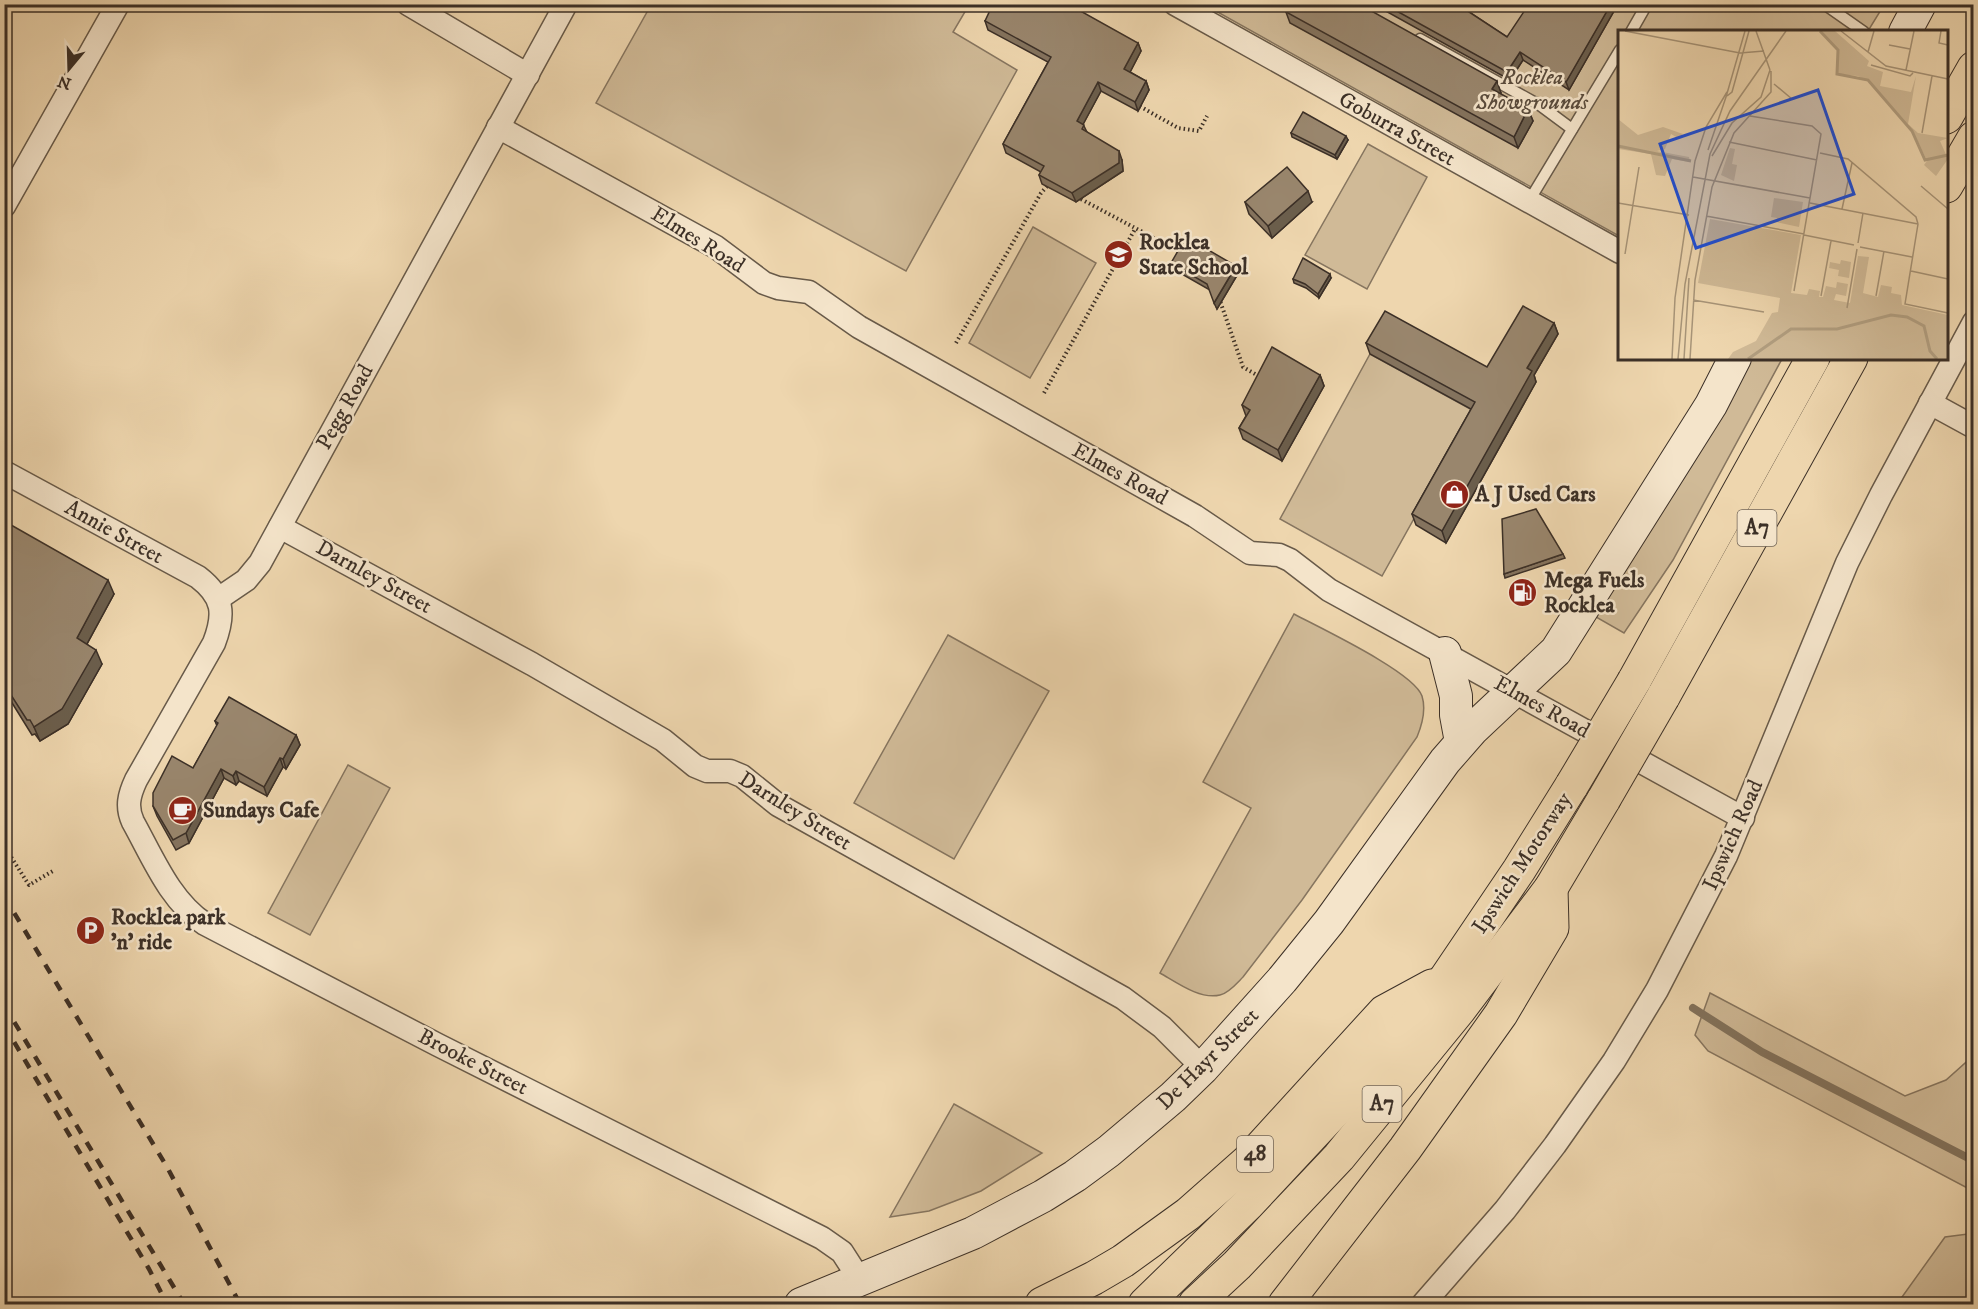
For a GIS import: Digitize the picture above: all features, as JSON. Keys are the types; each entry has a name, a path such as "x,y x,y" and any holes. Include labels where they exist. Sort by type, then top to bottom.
{"highway":[{"path":"1948,115 1974,68"},
{"path":"1948,184 1974,138"},
{"name":"Ipswich Motorway","path":"1145,1305 1246,1205 1344,1100 1446,978 1572,785 1634,681 1812,360"},
{"name":"Ipswich Motorway","path":"1195,1305 1237,1265 1339,1157 1459,1010 1551,888 1663,697 1850,360"},
{"path":"1285,1305 1405,1149 1501,1014 1552,928 1551,888"},
{"name":"48","path":"1042,1305 1123,1261 1188,1214 1248,1161 1384,1012 1446,978"}],"street":[{"path":"4,206 118,4"},
{"path":"408,4 528,75"},
{"name":"Pegg Road","path":"218,599 252,574 280,527 566,4"},
{"name":"Goburra Street","path":"1175,4 1618,251"},
{"path":"1906,30 1920,4"},
{"name":"Elmes Road","path":"498,127 716,247 764,283 778,288 804,290 816,295 859,327 1195,516 1245,551 1256,555 1285,557 1329,590 1743,818"},
{"name":"Ipswich Road","path":"1423,1305 1505,1210 1555,1145 1614,1061 1657,990 1716,877 1743,818 1847,564 1974,322"},
{"path":"1514,691 1551,656 1566,637 1711,405 1734,360"},
{"path":"1930,403 1974,427"},
{"name":"Annie Street","path":"4,472 198,578 214,591 218,599"},
{"name":"Darnley Street","path":"280,527 532,664 643,728 663,740 694,766 707,771 730,771 742,776 778,805 1123,998 1162,1027 1203,1068"},
{"name":"Brooke Street","path":"218,599 219,629 214,643 136,780 128,802 133,822 178,900 190,914 205,924 438,1045 822,1238 842,1252 860,1280"},
{"path":"1445,653 1456,696 1456,715 1461,741"},
{"name":"De Hayr Street","path":"801,1305 973,1233 1005,1217 1075,1176 1138,1128 1203,1068 1256,1010 1311,946 1427,784 1461,741 1514,691"}],"lane":[{"path":"1632,30 1647,4"},
{"path":"1824,4 1861,30"},
{"path":"1415,36 1541,106 1572,129"},
{"path":"1529,201 1618,53"}],"path":[{"path":"1130,101 1178,128 1199,131 1207,116"},
{"path":"956,344 1041,193 1050,183"},
{"path":"1069,193 1190,258"},
{"path":"1044,393 1135,229"},
{"path":"1217,294 1243,367 1265,380"},
{"path":"4,846 29,885 53,871"}],"green space":[{"path":"651,5 969,5 953,32 1017,70 906,271 596,103"},
{"name":"Rocklea Showgrounds","path":"1205,5 1884,5 1869,30 1618,30 1618,235"},
{"path":"1368,144 1427,177 1367,289 1305,255"},
{"path":"1033,227 1096,263 1030,378 969,343"},
{"path":"1370,354 1474,411 1382,576 1280,519"},
{"path":"1750,360 1781,360 1673,560 1624,633 1596,617"},
{"path":"1294,614 1365,651 1402,675 1415,686 1422,696 1424,706 1422,722 1417,737 1302,900 1243,977 1233,988 1223,994 1204,995 1160,973 1251,808 1203,782"},
{"path":"948,635 1049,691 954,859 854,803"},
{"path":"348,765 390,788 310,935 268,913"},
{"path":"1710,993 1905,1096 1946,1080 1973,1056 1973,1191 1708,1051 1695,1035"},
{"path":"954,1104 1042,1153 981,1191 929,1211 890,1217"},
{"path":"1968,1234 1973,1236 1973,1304 1897,1304 1945,1237"}],"building":[{"path":"993,4 1068,4 1138,43 1124,69 1146,81 1135,102 1098,82 1077,121 1084,125 1082,129 1119,151 1119,163 1072,193 1039,175 1044,166 1003,144 1051,57 985,21"},
{"path":"1290,4 1359,4 1497,81 1492,89 1528,109 1514,137 1286,12"},
{"path":"1384,4 1457,4 1507,37 1529,4 1611,4 1566,82 1520,52 1507,72"},
{"path":"1303,112 1346,136 1335,155 1291,133"},
{"path":"1287,167 1308,191 1268,226 1245,202"},
{"path":"1186,237 1236,266 1214,303 1207,284 1171,263"},
{"path":"1303,258 1330,274 1318,294 1305,284 1293,279"},
{"path":"1523,306 1554,323 1527,368 1532,371 1442,531 1412,514 1475,402 1366,343 1385,311 1487,367"},
{"path":"1272,347 1320,375 1278,450 1239,428 1250,410 1242,405"},
{"path":"1536,509 1563,554 1504,574 1502,519"},
{"path":"4,521 108,580 77,638 96,650 62,709 34,727 4,684"},
{"path":"229,697 296,735 264,787 236,771 233,776 221,769 186,833 173,840 153,806 153,793 172,756 193,768 218,723 215,721"}],"waterway":[{"path":"1693,1008 1762,1052 1974,1161"}],"railway":[{"path":"4,896 167,1167 240,1304"},
{"path":"4,1005 184,1304"},
{"path":"4,1025 149,1269 167,1304"}],"place":[{"name":"Rocklea State School","path":"1118,255"},
{"name":"A J Used Cars","path":"1454,494"},
{"name":"Mega Fuels Rocklea","path":"1523,593"},
{"name":"Sundays Cafe","path":"182,810"},
{"name":"Rocklea park 'n' ride","path":"90,930"}]}
